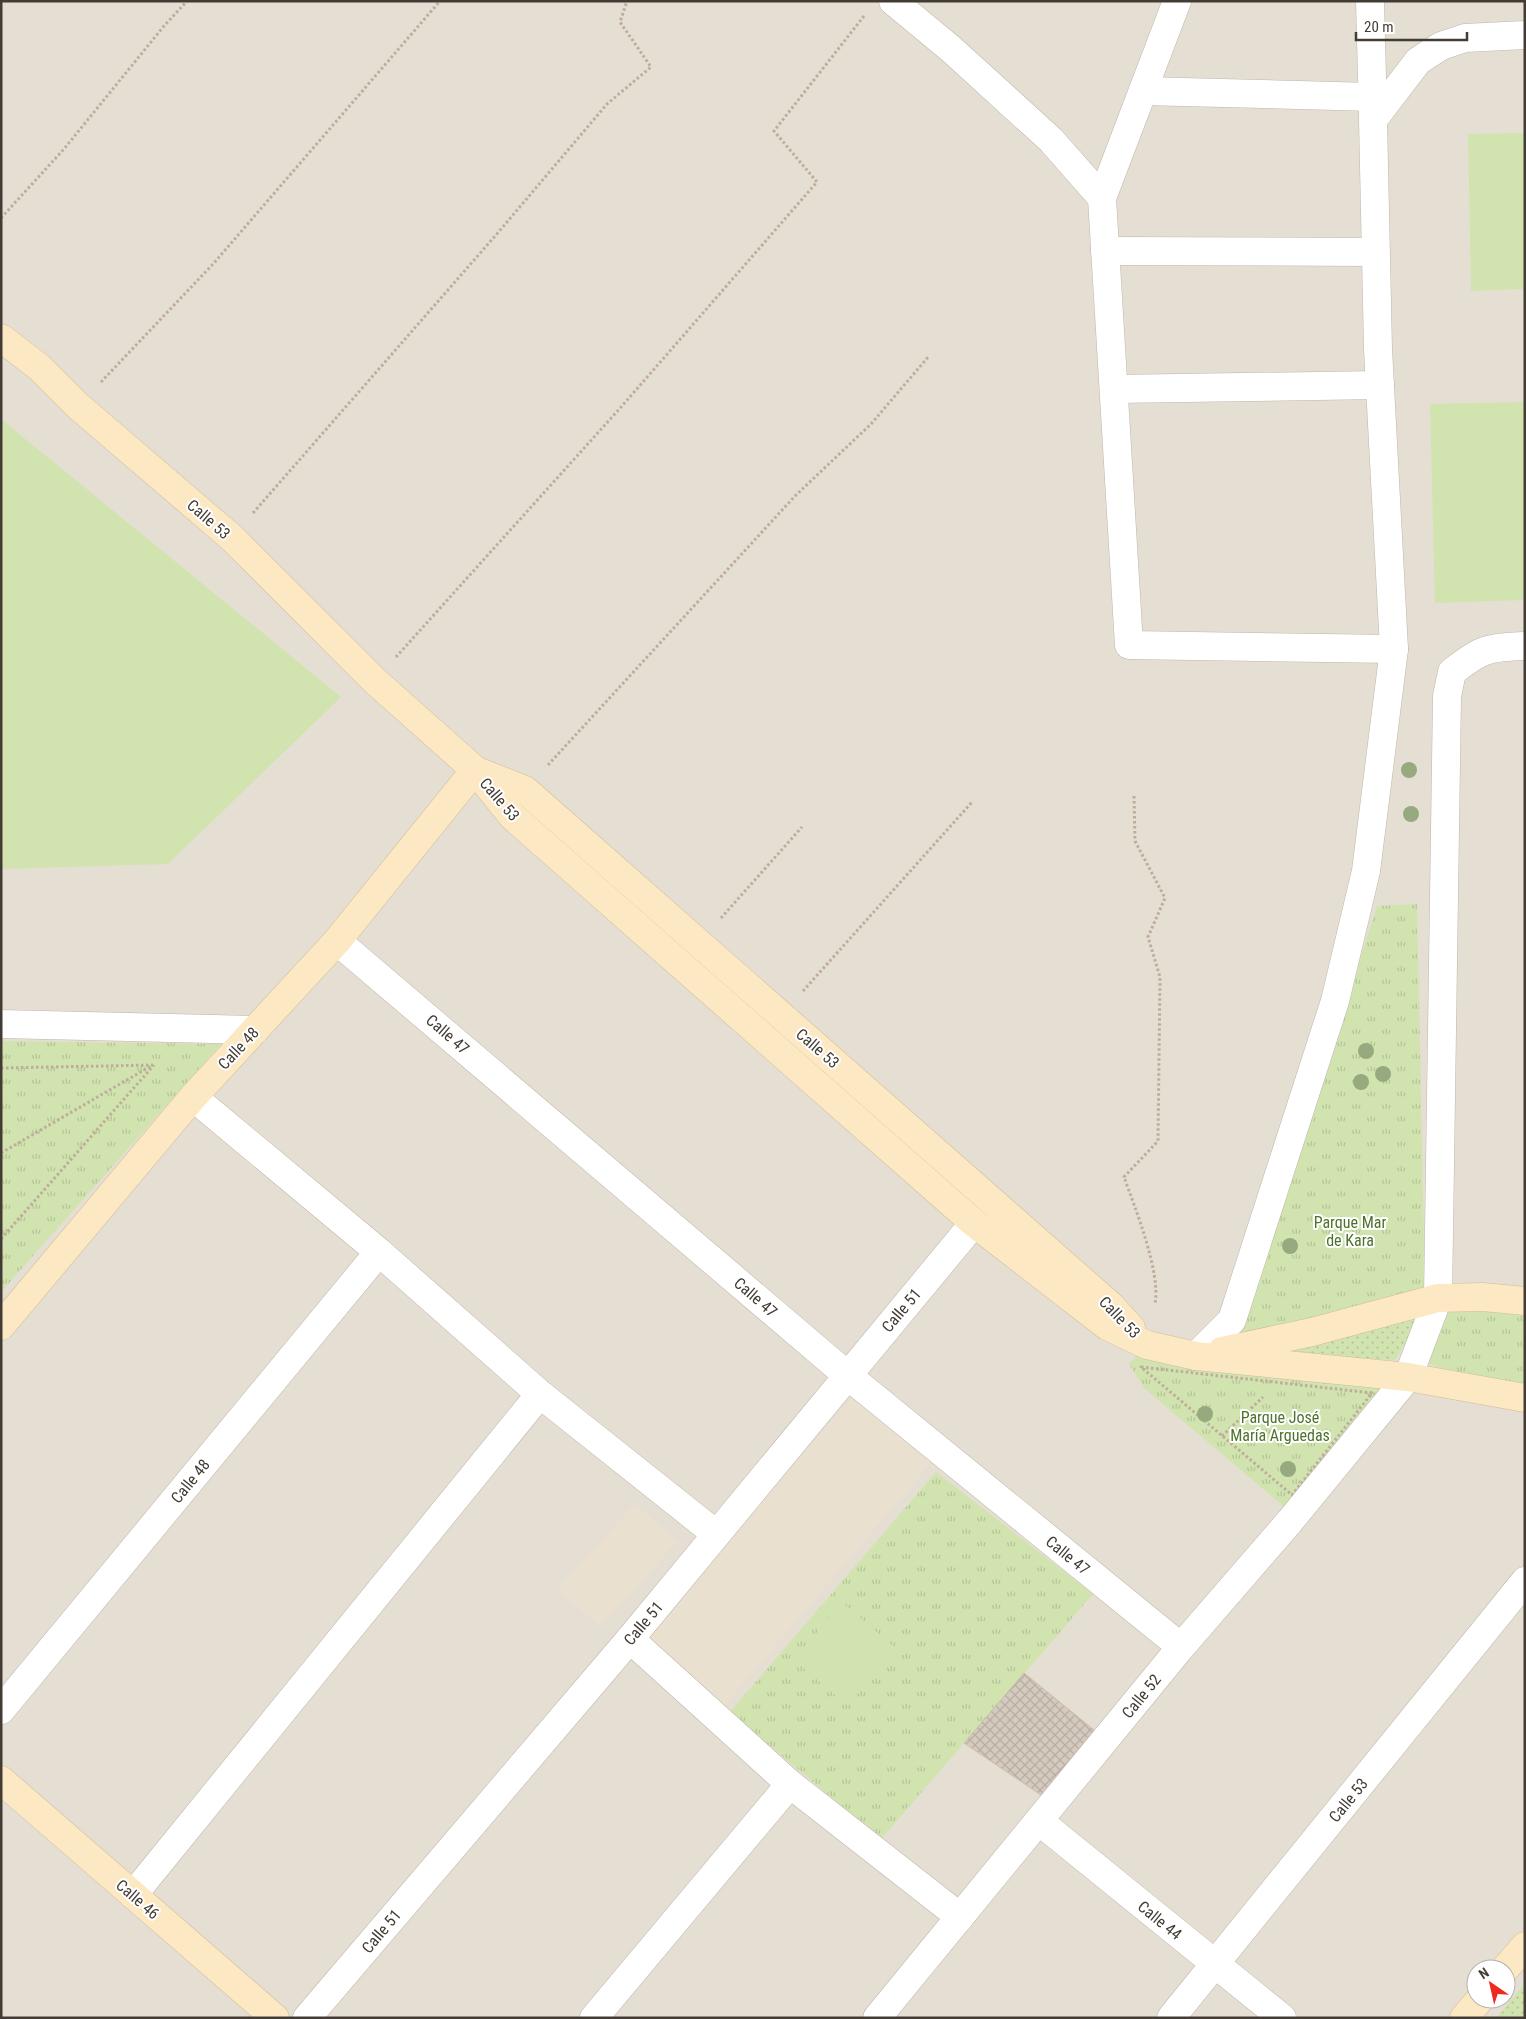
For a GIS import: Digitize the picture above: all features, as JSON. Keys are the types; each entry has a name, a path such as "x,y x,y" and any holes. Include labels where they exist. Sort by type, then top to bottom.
{"street":[{"path":"1178,1 1102,198 1129,645 1394,649"},
{"path":"1196,1356 1232,1320 1335,1001 1366,872 1394,649 1375,252 1370,1"},
{"path":"881,5 951,49 1051,140 1102,198"},
{"path":"1373,109 1418,61 1441,46 1465,38 1525,35"},
{"path":"1143,91 1373,109"},
{"path":"1105,251 1375,252"},
{"name":"Calle 53","path":"1,338 38,367 78,406 232,538 375,681 475,770 512,816 974,1223 1107,1326 1146,1345 1196,1356 1408,1376 1525,1398"},
{"path":"1114,389 1380,384"},
{"path":"1438,1298 1447,696 1452,672 1471,657 1493,647 1525,646"},
{"name":"Calle 53","path":"475,770 525,790 1111,1306 1146,1345"},
{"name":"Calle 48","path":"1,1326 193,1097 337,941 475,770"},
{"name":"Calle 47","path":"337,941 847,1375 1181,1647"},
{"path":"1,1024 255,1030"},
{"path":"193,1097 379,1252 540,1394 716,1534"},
{"name":"Calle 51","path":"307,2018 630,1638 974,1223"},
{"name":"Calle 48","path":"1,1710 379,1252"},
{"name":"Calle 53","path":"1196,1356 1312,1332 1438,1298 1483,1297 1525,1301"},
{"name":"Calle 52","path":"877,2018 1181,1647 1290,1521 1408,1376 1438,1298"},
{"path":"133,1895 540,1394"},
{"name":"Calle 53","path":"1171,2018 1525,1581"},
{"path":"630,1638 790,1784 960,1917"},
{"name":"Calle 46","path":"1,1780 275,2018"},
{"path":"594,2018 790,1784"},
{"name":"Calle 44","path":"1040,1821 1282,2018"},
{"path":"1514,1959 1525,1946"}],"path":[{"path":"1,218 64,148 164,26 187,1"},
{"path":"78,406 214,263 440,1"},
{"path":"232,538 496,235 607,104 651,66 620,22 627,1"},
{"path":"375,681 622,406 817,182 774,131 881,5"},
{"path":"525,790 795,496 871,424 929,356"},
{"path":"1134,796 1135,841 1165,898 1148,937 1160,977 1158,1141 1124,1177 1143,1235 1157,1292 1146,1345"},
{"path":"781,1016 973,801"},
{"path":"699,942 802,827"},
{"path":"1,1068 154,1065"},
{"path":"1,1153 154,1065"},
{"path":"1,1240 154,1065"},
{"path":"1141,1367 1279,1382 1372,1392 1292,1495 1141,1367"},
{"path":"1272,1389 1279,1382"},
{"path":"1222,1436 1265,1396"}],"shaded area":[{"path":"1,1 1525,1 1525,2018 1,2018"},
{"path":"851,1398 931,1463 725,1705 646,1638"},
{"path":"635,1503 677,1542 600,1627 557,1589"}],"green space":[{"path":"1525,133 1525,289 1471,291 1468,134"},
{"path":"1525,402 1525,600 1435,603 1430,404"},
{"path":"1,419 341,697 168,864 1,869"},
{"name":"Parque Mar de Kara","path":"1417,904 1425,1289 1240,1335 1377,906"},
{"path":"1,1041 221,1044 1,1292"},
{"path":"1444,1306 1525,1312 1525,1387 1467,1377 1426,1363"},
{"path":"1422,1316 1395,1360 1245,1352"},
{"name":"Parque José María Arguedas","path":"1139,1353 1396,1377 1288,1510 1144,1388 1129,1364"},
{"path":"936,1472 1093,1594 881,1839 730,1712"},
{"path":"841,1601 894,1647 848,1706 795,1661"},
{"path":"1525,1983 1525,2018 1496,2018 1503,2009 1516,2009 1516,1994"}],"building":[{"path":"1024,1673 1094,1730 1041,1795 964,1743"}]}
